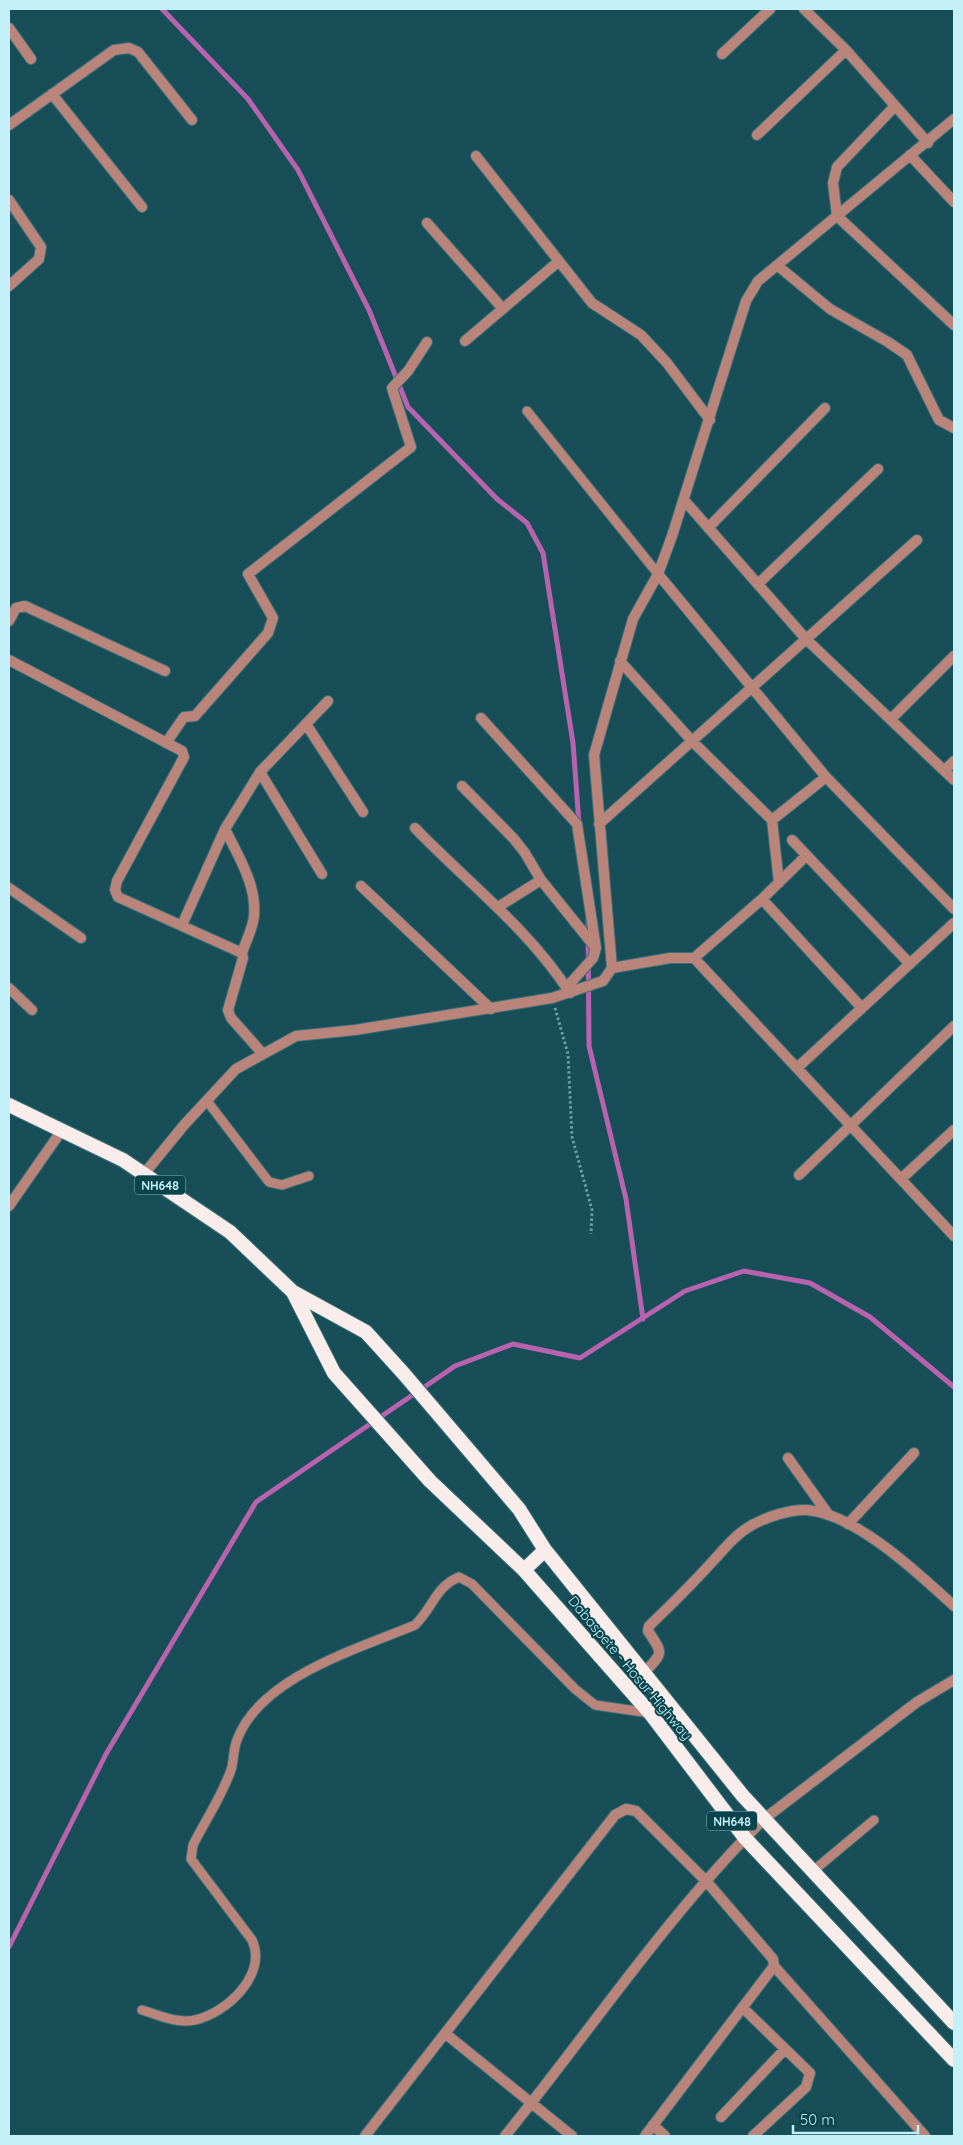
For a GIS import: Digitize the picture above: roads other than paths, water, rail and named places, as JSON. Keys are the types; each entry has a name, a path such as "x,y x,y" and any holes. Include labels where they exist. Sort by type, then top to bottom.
{"highway":[{"name":"Dabaspete - Hosur Highway","path":"9,1105 123,1160 230,1232 293,1292 366,1332 518,1509 545,1550"},
{"name":"Dabaspete - Hosur Highway","path":"293,1292 334,1373 430,1481 524,1570 650,1713 745,1838 954,2060"},
{"path":"524,1570 545,1550"},
{"name":"NH648","path":"545,1550 709,1755 764,1819 954,2023"}],"street":[{"path":"722,54 770,9"},
{"path":"804,9 846,50 928,143"},
{"path":"9,28 31,58"},
{"path":"9,124 114,50 129,48 138,52 192,120"},
{"path":"757,135 846,50"},
{"path":"52,94 142,207"},
{"path":"895,106 837,167 833,183 837,216 954,325"},
{"path":"144,1174 236,1069 296,1036 355,1030 491,1009 552,998 603,981 612,968 594,755 633,619 658,574 710,420 746,301 758,281 928,143 954,119"},
{"path":"476,156 592,303 641,335 667,363 710,420"},
{"path":"910,156 954,202"},
{"path":"9,200 41,247 39,259 9,286"},
{"path":"427,224 503,308"},
{"path":"465,341 559,261"},
{"path":"778,266 830,309 907,355 939,420 954,428"},
{"path":"166,743 184,717 194,716 268,633 273,618 248,574 411,447 392,388 408,371 427,342"},
{"path":"708,528 825,408"},
{"path":"758,584 878,470"},
{"path":"684,500 806,639 954,780"},
{"path":"599,824 916,540"},
{"path":"658,574 826,777 954,909"},
{"path":"9,621 16,608 25,606 165,671"},
{"path":"891,719 954,656"},
{"path":"9,660 182,751 184,757 117,881 115,890 118,897 242,953"},
{"path":"620,661 692,741 772,820 779,883"},
{"path":"182,925 225,830 260,772 328,701"},
{"path":"481,718 577,824 596,948 593,958 570,991"},
{"path":"306,724 363,812"},
{"path":"945,770 954,761"},
{"path":"260,772 322,874"},
{"path":"772,820 826,777"},
{"path":"462,786 525,852 540,880 596,948"},
{"path":"415,828 449,863 519,927 553,966 570,991"},
{"path":"225,830 246,870 254,895 254,918 242,953 243,958 228,1010 231,1018 263,1054"},
{"path":"792,840 910,964"},
{"path":"612,968 670,958 694,958 762,899 806,856"},
{"path":"498,907 540,880"},
{"path":"361,886 491,1009"},
{"path":"9,888 81,938"},
{"path":"762,899 860,1007"},
{"path":"797,1068 860,1007 954,923"},
{"path":"694,958 953,1232"},
{"path":"9,988 32,1010"},
{"path":"799,1175 954,1026"},
{"path":"9,1206 62,1130"},
{"path":"901,1179 954,1130"},
{"path":"848,1524 914,1453"},
{"path":"788,1458 828,1514"},
{"path":"644,1673 660,1654 660,1649 648,1631 650,1626 730,1542 752,1525 776,1516 805,1510 828,1514 848,1524 905,1562 954,1606"},
{"path":"505,2136 649,1949 745,1838 764,1819 917,1702 954,1680"},
{"path":"366,2136 615,1815 626,1810 636,1811 708,1882 773,1959 774,1966 926,2136"},
{"path":"645,2136 774,1966"},
{"path":"743,2008 810,2073 806,2087 753,2136"},
{"path":"446,2034 572,2136"},
{"path":"721,2117 785,2049"},
{"path":"653,2125 665,2136"}],"lane":[{"path":"527,410 658,574"},
{"path":"206,1101 269,1182 282,1185 309,1176"},
{"path":"142,2010 172,2020 194,2020 214,2012 234,1998 249,1979 257,1961 257,1950 252,1940 192,1859 193,1845 231,1770 237,1740 254,1711 281,1687 301,1673 415,1625 423,1618 446,1583 459,1577 472,1584 575,1689 595,1705 650,1713"},
{"path":"813,1871 874,1820"}],"waterway":[{"path":"162,9 248,99 298,170 369,310 408,407 497,499 527,523 543,553 573,743 579,824"},
{"path":"588,920 589,1046 626,1199 643,1319"},
{"path":"9,1947 106,1754 256,1502 455,1366 513,1344 580,1358 685,1291 744,1271 810,1283 870,1317 954,1387"}]}
